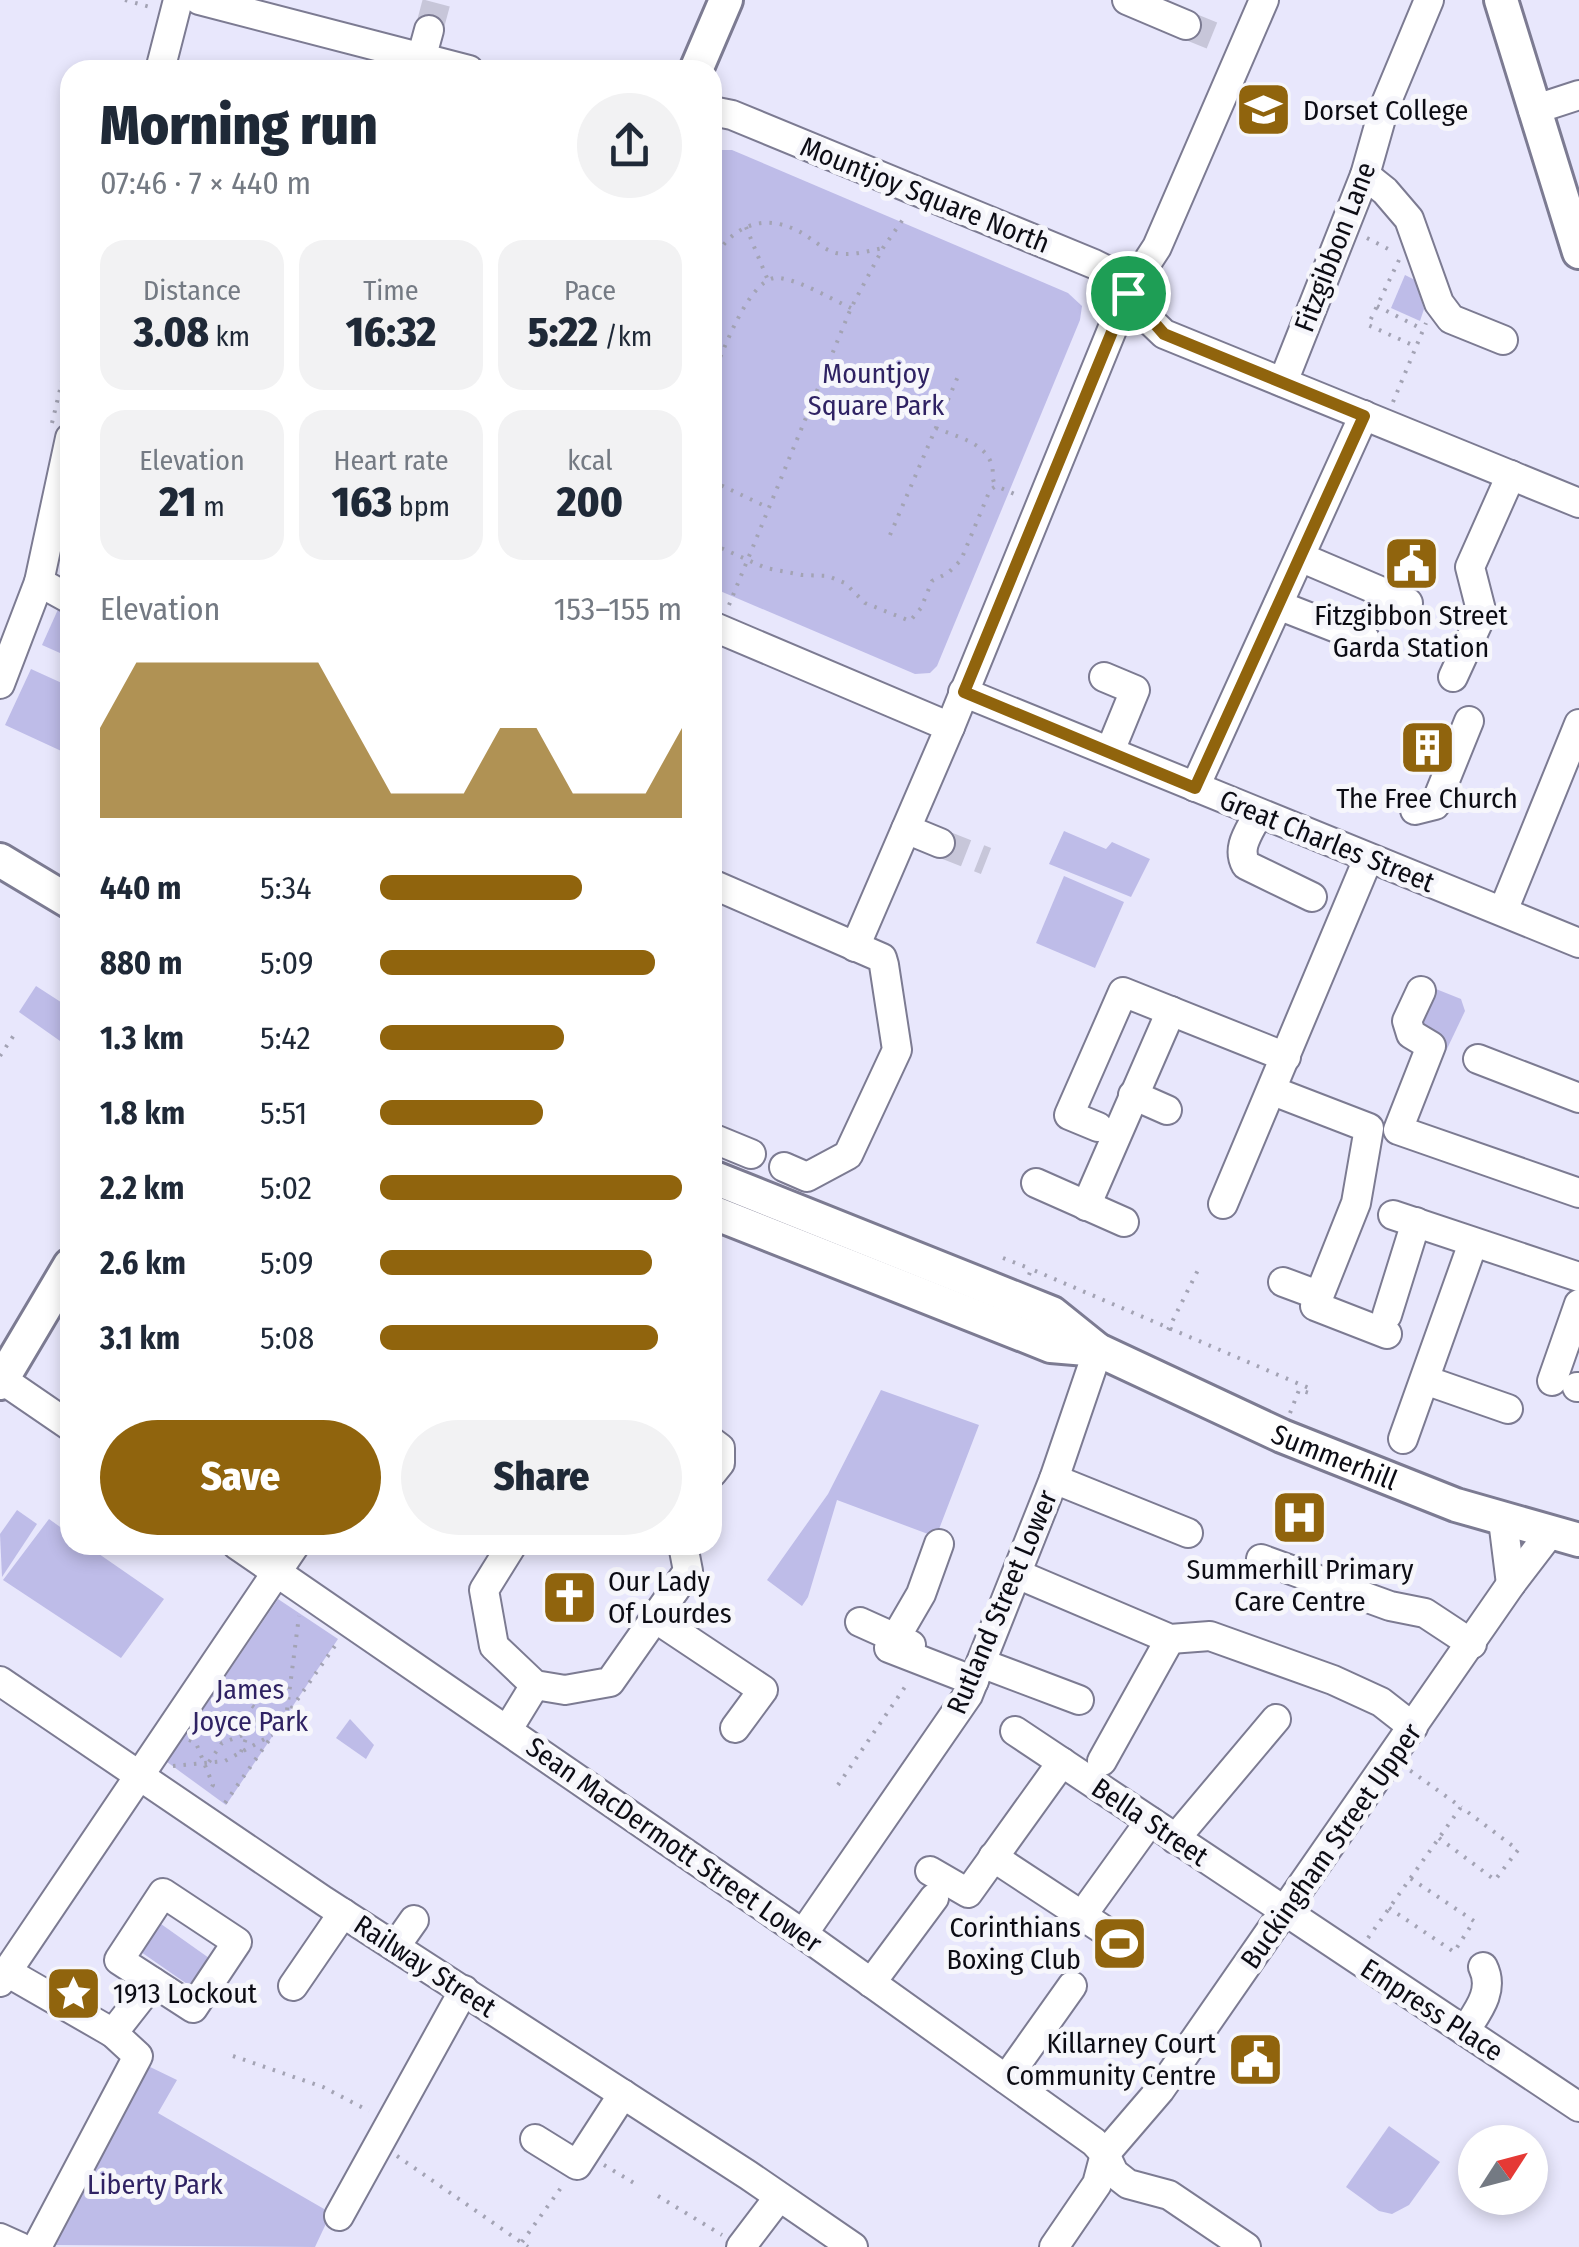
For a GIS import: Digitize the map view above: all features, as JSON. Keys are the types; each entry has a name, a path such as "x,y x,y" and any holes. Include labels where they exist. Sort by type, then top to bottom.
{"main road":[{"path":"700,60 726,0"},
{"path":"1501,0 1579,252"},
{"path":"0,860 60,896"},
{"name":"Summerhill","path":"722,1181 1052,1313 1098,1350 1282,1436 1456,1506 1565,1537"},
{"name":"Summerhill","path":"722,1216 1051,1346 1098,1350"},
{"path":"1,1380 60,1282"}],"street":[{"path":"163,60 178,0"},
{"path":"200,0 422,52"},
{"path":"1127,0 1186,24"},
{"path":"855,947 1128,293 1157,248 1230,44 1264,0"},
{"name":"Fitzgibbon Lane","path":"1283,382 1365,175 1384,108 1429,0"},
{"path":"1533,110 1579,95"},
{"name":"Mountjoy Square North","path":"722,113 1094,264 1116,276 1164,334 1579,503"},
{"path":"1365,175 1386,191 1410,219 1439,303 1450,319 1503,340"},
{"path":"1195,788 1300,557 1374,420"},
{"path":"1453,677 1482,614 1470,567 1510,475"},
{"path":"0,684 39,582 60,484"},
{"path":"1300,557 1408,603"},
{"path":"39,582 60,594"},
{"path":"1278,605 1365,640"},
{"path":"722,616 950,727"},
{"path":"1104,677 1135,690 1110,751"},
{"name":"Great Charles Street","path":"964,692 1579,943"},
{"path":"1415,810 1435,805 1469,721"},
{"path":"1503,911 1579,724"},
{"path":"1258,814 1242,848 1246,865 1312,897"},
{"path":"906,829 940,843"},
{"path":"1224,1204 1368,859"},
{"path":"722,888 882,958 897,1050 848,1155 807,1177 784,1167"},
{"path":"1421,991 1407,1021 1411,1034 1431,1046 1398,1130 1579,1193"},
{"path":"1098,1128 1070,1115 1123,992 1286,1057"},
{"path":"1086,1206 1172,1011"},
{"path":"1478,1060 1579,1098"},
{"path":"1273,1091 1369,1128 1356,1203 1315,1306 1387,1324 1404,1218 1579,1277"},
{"path":"1133,1096 1167,1110"},
{"path":"722,1142 751,1154"},
{"path":"1036,1183 1121,1221"},
{"path":"1402,1439 1473,1243"},
{"path":"1283,1282 1318,1295"},
{"path":"1569,1385 1579,1304"},
{"name":"Rutland Street Lower","path":"802,1934 962,1706 1054,1479 1098,1350"},
{"path":"1,1380 60,1419"},
{"path":"1425,1380 1508,1409"},
{"path":"1054,1479 1188,1532"},
{"path":"1504,1520 1512,1584"},
{"name":"Buckingham Street Upper","path":"1054,2247 1097,2184 1105,2154 1160,2090 1512,1584 1565,1537"},
{"path":"900,1654 939,1544"},
{"name":"Sean MacDermott Street Lower","path":"250,1555 802,1934 1094,2142 1114,2173 1128,2184 1169,2195 1241,2245"},
{"path":"37,2247 138,2056 113,2033 3,1977 152,1771 289,1555"},
{"path":"506,1555 484,1590 494,1646 536,1685 564,1690 610,1682 688,1571 685,1555"},
{"path":"1262,1559 1390,1606 1424,1613 1472,1644"},
{"path":"1017,1574 1170,1639 1210,1636 1332,1680 1382,1702 1413,1727"},
{"path":"655,1618 763,1690 735,1728"},
{"path":"860,1622 900,1654 1079,1700"},
{"path":"1102,1762 1170,1639"},
{"name":"Railway Street","path":"0,1682 152,1771 342,1913 853,2247"},
{"path":"508,1730 536,1685"},
{"path":"1175,1839 1276,1719"},
{"name":"Bella Street","path":"1015,1731 1285,1912"},
{"path":"871,1983 932,1884 968,1893 1062,1762"},
{"path":"1092,1903 1150,1822"},
{"path":"994,1857 1110,1934"},
{"name":"Empress Place","path":"1285,1912 1579,2107"},
{"path":"293,1986 342,1913"},
{"path":"395,1946 414,1920"},
{"path":"1464,2032 1486,1994 1488,1979 1482,1968"},
{"path":"113,2033 153,1982"},
{"path":"1006,2079 1072,1986"},
{"path":"339,2216 464,1990"},
{"path":"535,2139 581,2159 623,2094"},
{"path":"741,2247 779,2196"},
{"path":"0,2238 20,2247"}],"path":[{"path":"124,0 150,7 148,14"},
{"path":"722,614 749,562 767,507 851,308 906,215"},
{"path":"722,248 733,233 746,226 780,224 839,253 883,248"},
{"path":"746,226 767,278"},
{"path":"1399,260 1368,325 1417,347"},
{"path":"767,278 781,278 851,308"},
{"path":"722,352 767,278"},
{"path":"1374,420 1424,330 1377,306"},
{"path":"890,535 959,374"},
{"path":"936,428 985,451 991,460 996,486 1016,494"},
{"path":"722,486 767,507"},
{"path":"722,549 749,562 802,576 828,576 846,583 865,603 910,621 921,608 932,581 961,560 990,490 996,486"},
{"path":"0,1056 16,1032"},
{"path":"1003,1258 1311,1389 1309,1393 1299,1390"},
{"path":"1168,1330 1200,1266"},
{"path":"287,1715 300,1612"},
{"path":"222,1807 340,1640"},
{"path":"838,1784 911,1679 900,1654"},
{"path":"219,1683 280,1724"},
{"path":"241,1752 260,1711"},
{"path":"206,1763 222,1743 248,1733"},
{"path":"152,1771 224,1761 274,1734"},
{"path":"183,1738 196,1743 206,1763 213,1785 207,1797"},
{"path":"1392,1758 1518,1850 1495,1880 1439,1838"},
{"path":"1353,1958 1461,1806"},
{"path":"1389,1908 1454,1952 1474,1921 1410,1878"},
{"path":"233,2056 323,2086 528,2247"},
{"path":"522,2242 581,2159 639,2186"},
{"path":"658,2196 741,2247"}],"green space":[{"name":"Mountjoy Square Park","path":"722,150 732,150 1068,293 1082,306 1080,320 937,666 930,673 915,674 722,592"},
{"path":"1405,275 1415,280 1424,309 1420,321 1391,308"},
{"path":"60,605 60,653 42,645"},
{"path":"31,669 60,682 60,750 5,725"},
{"path":"1064,831 1106,849 1112,842 1150,859 1131,897 1049,864"},
{"path":"1064,876 1124,902 1095,968 1036,943"},
{"path":"36,986 60,1002 60,1041 19,1012"},
{"path":"1431,987 1461,999 1465,1011 1446,1051 1437,1048 1418,1029"},
{"path":"881,1390 979,1425 936,1537 837,1500 802,1606 767,1580 828,1494"},
{"path":"17,1510 37,1524 2,1577 0,1534"},
{"path":"49,1519 60,1527 60,1555 100,1555 164,1599 121,1658 3,1580"},
{"name":"James Joyce Park","path":"278,1599 338,1639 226,1805 167,1762"},
{"path":"350,1719 374,1745 366,1759 336,1738"},
{"path":"161,1924 209,1958 190,1986 141,1952"},
{"name":"Liberty Park","path":"146,2065 177,2080 158,2113 331,2213 315,2247 53,2245"},
{"path":"1389,2126 1440,2162 1409,2205 1392,2214 1379,2211 1346,2187"}],"tunnel":[{"path":"429,30 437,0"},
{"path":"1186,25 1218,38"},
{"path":"940,843 986,861"}],"place":[{"name":"Dorset College","path":"1264,110"},
{"name":"Fitzgibbon Street Garda Station","path":"1411,564"},
{"name":"The Free Church","path":"1427,747"},
{"name":"Summerhill Primary Care Centre","path":"1300,1518"},
{"name":"Our Lady Of Lourdes","path":"569,1597"},
{"name":"Corinthians Boxing Club","path":"1120,1943"},
{"name":"1913 Lockout","path":"74,1993"},
{"name":"Killarney Court Community Centre","path":"1255,2059"}],"route":[{"path":"1128,293 1164,334 1364,416 1195,788 964,692 1128,293"}]}
